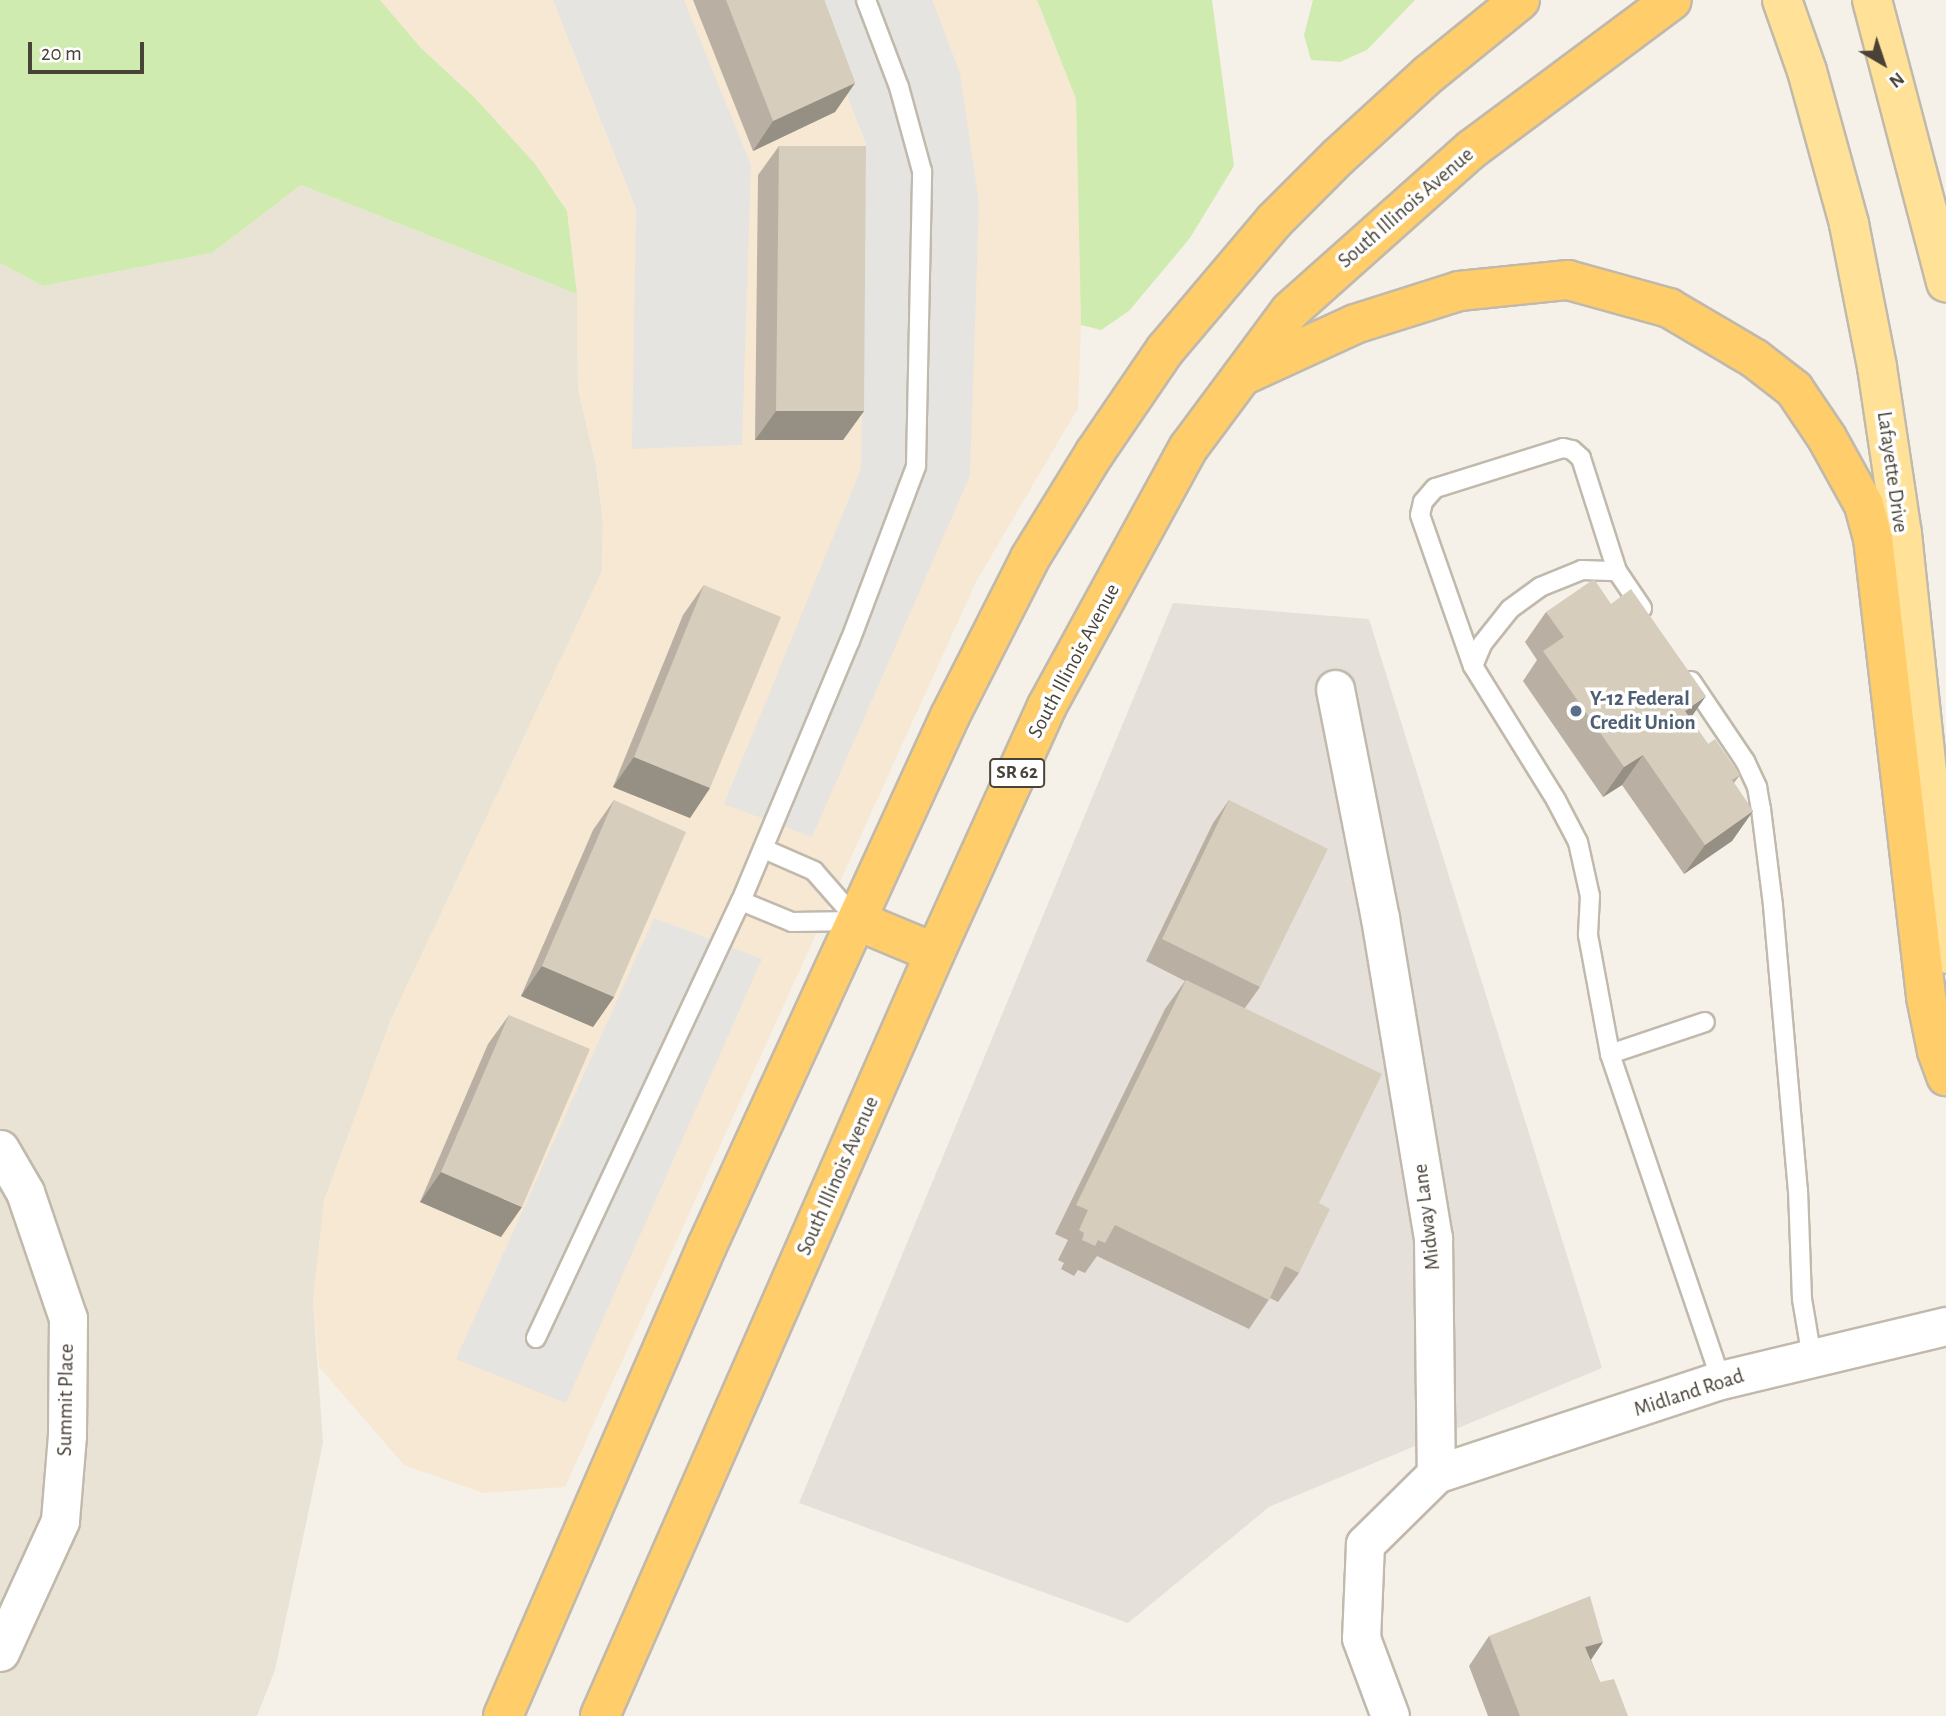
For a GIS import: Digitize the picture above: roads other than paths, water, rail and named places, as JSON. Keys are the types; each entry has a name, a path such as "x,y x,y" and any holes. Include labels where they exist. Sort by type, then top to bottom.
{"highway":[{"path":"503,1716 707,1246 950,716 1030,558 1094,454 1165,350 1273,221 1429,74 1520,0"},
{"name":"South Illinois Avenue","path":"600,1716 935,953 1047,705 1189,447 1237,378 1290,311 1472,149 1672,0"},
{"path":"1237,378 1355,324 1458,291 1569,280 1670,308 1754,358 1794,389 1827,438 1864,505 1873,538 1926,997 1937,1051 1946,1076"},
{"path":"858,921 935,953"}],"main road":[{"name":"Lafayette Drive","path":"1782,0 1807,71 1849,224 1877,367 1903,547 1946,954"},
{"path":"1872,0 1946,282"}],"street":[{"name":"Midway Lane","path":"1335,689 1380,918 1433,1238 1436,1474"},
{"name":"Summit Place","path":"0,1149 25,1192 68,1318 67,1435 60,1521 0,1652"},
{"name":"Midland Road","path":"1436,1474 1721,1380 1946,1326"},
{"path":"1390,1716 1361,1638 1365,1545 1436,1474"}],"lane":[{"path":"536,1338 764,849 850,641 916,466 922,171 900,87 866,0"},
{"path":"1655,626 1617,571 1581,458 1572,450 1563,448 1435,488 1423,502 1420,515 1473,666 1556,800 1578,842 1590,896 1588,935 1610,1054 1721,1380"},
{"path":"1473,666 1483,643 1510,609 1540,587 1582,570 1617,571"},
{"path":"1685,671 1745,761 1757,786 1773,906 1798,1190 1802,1299 1812,1358"},
{"path":"764,849 814,872 858,921"},
{"path":"741,901 792,922 858,921"},
{"path":"1610,1054 1705,1022"}],"place":[{"name":"Y-12 Federal Credit Union","path":"1576,711"}]}
